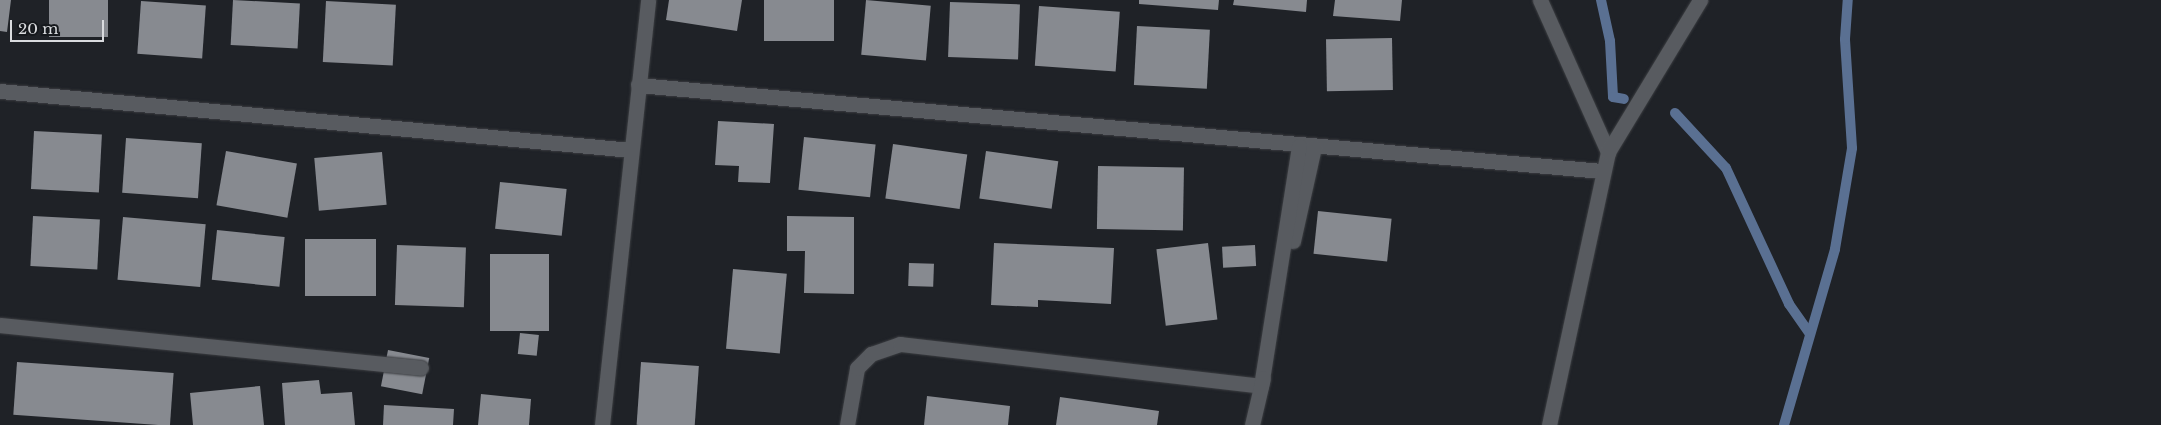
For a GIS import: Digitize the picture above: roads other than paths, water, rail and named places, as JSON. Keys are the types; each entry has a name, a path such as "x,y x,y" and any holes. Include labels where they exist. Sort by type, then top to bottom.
{"street":[{"path":"602,425 648,0"},
{"path":"1540,0 1608,152"},
{"path":"1550,425 1602,171 1608,152 1700,0"},
{"path":"638,85 1299,146 1602,171"},
{"path":"0,91 631,150"},
{"path":"1261,386 1299,146"},
{"path":"1252,425 1314,147"},
{"path":"0,325 420,368"},
{"path":"847,425 857,368 871,354 900,344 1261,386"}],"waterway":[{"path":"1601,0 1610,41 1613,97 1624,99"},
{"path":"1784,425 1835,249 1852,148 1845,39 1848,0"},
{"path":"1675,113 1726,168 1789,304 1809,333"}]}
